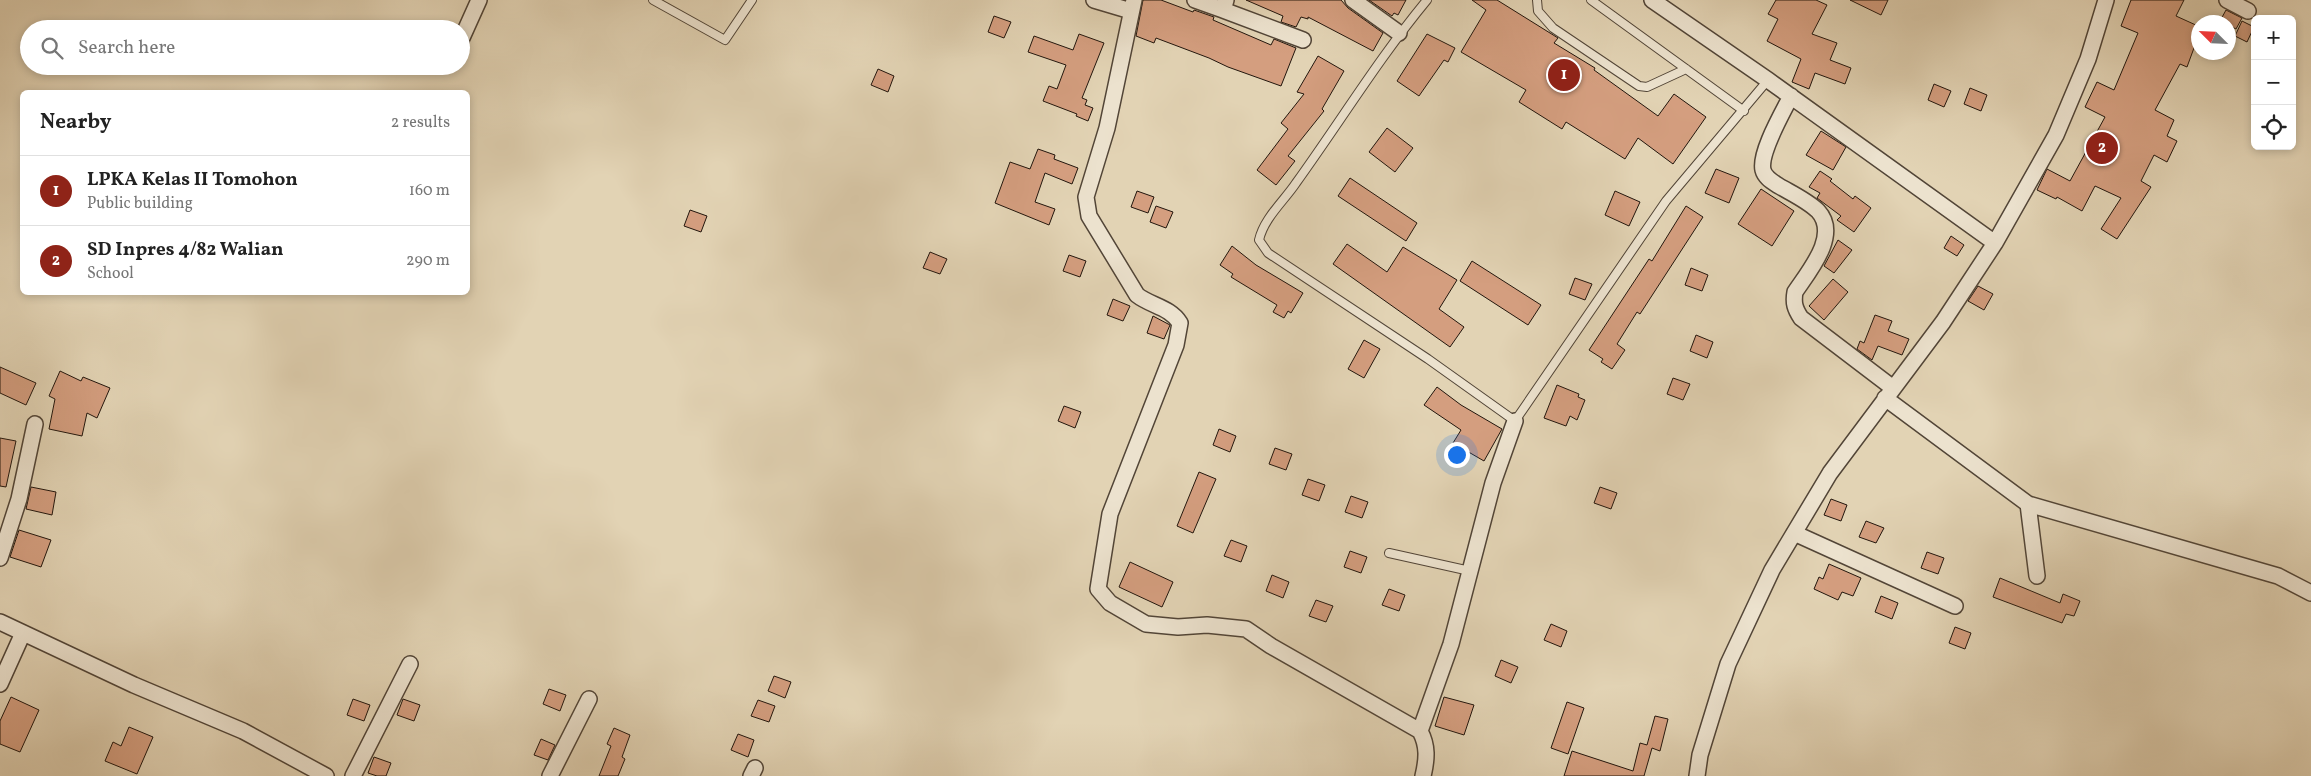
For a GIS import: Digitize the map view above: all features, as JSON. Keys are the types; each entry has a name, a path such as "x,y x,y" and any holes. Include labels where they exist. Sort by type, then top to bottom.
{"street":[{"path":"470,20 479,0"},
{"path":"1094,0 1133,5 1107,128 1086,197 1089,216 1137,296 1146,302 1166,309 1180,323 1176,345 1110,514 1098,589 1110,603 1146,624 1178,627 1207,625 1246,629 1286,656 1420,731 1426,741 1427,760 1423,776"},
{"path":"1194,0 1224,5 1303,40"},
{"path":"1353,0 1399,34"},
{"path":"1652,0 1791,96 1995,243"},
{"path":"1697,776 1700,755 1728,664 1772,570 1830,473 1943,322 1995,243 2056,135 2088,59 2106,0"},
{"path":"2227,0 2248,11"},
{"path":"1791,96 1774,130 1763,161 1763,169 1770,179 1818,211 1825,224 1826,234 1822,249 1795,292 1793,300 1795,309 1801,318 1889,393 2028,504 2278,576 2311,593"},
{"path":"1420,731 1451,644 1492,483 1516,421"},
{"path":"0,558 19,500 35,424"},
{"path":"2028,504 2037,576"},
{"path":"1794,533 1955,606"},
{"path":"0,622 134,685 243,731 326,776"},
{"path":"0,684 23,633"},
{"path":"353,776 410,664"},
{"path":"550,776 589,699"}],"lane":[{"path":"654,0 725,40 752,0"},
{"path":"1427,0 1399,34 1296,183 1265,224 1259,240 1268,253 1428,359 1516,421 1666,201 1744,111 1768,80"},
{"path":"1537,0 1538,11 1553,28 1638,86 1648,87 1686,68"},
{"path":"1591,0 1744,111"},
{"path":"1389,553 1470,571"}],"building":[{"path":"1143,0 1161,0 1193,12 1194,10 1214,17 1213,20 1271,45 1274,39 1296,48 1281,86 1156,38 1154,43 1136,36"},
{"path":"1246,0 1341,0 1348,8 1383,33 1373,51 1308,17 1308,19 1301,17 1296,27 1281,22 1283,16"},
{"path":"1369,0 1406,0 1398,15 1394,13 1392,16"},
{"path":"1472,0 1497,0 1558,38 1554,43 1595,68 1594,70 1658,116 1674,94 1706,117 1673,164 1638,138 1625,159 1566,122 1562,129 1519,102 1526,90 1461,52 1486,10"},
{"path":"1776,0 1816,0 1827,5 1812,34 1837,43 1830,60 1851,68 1845,84 1815,73 1809,89 1792,82 1801,59 1767,41 1778,19 1768,14"},
{"path":"1850,0 1888,0 1881,15"},
{"path":"2131,0 2184,0 2176,16 2191,23 2191,56 2187,67 2180,64 2155,110 2174,120 2167,136 2177,141 2167,162 2154,155 2141,181 2151,187 2117,239 2101,229 2121,198 2095,186 2082,211 2057,197 2056,199 2037,190 2047,169 2070,181 2105,117 2085,107 2097,82 2114,90 2138,33 2121,26"},
{"path":"2226,10 2236,15 2223,15"},
{"path":"2236,15 2242,18 2236,29"},
{"path":"994,16 1011,22 1004,38 988,32"},
{"path":"2242,21 2251,26 2251,33 2247,42 2236,36"},
{"path":"1079,34 1104,43 1082,98 1087,100 1085,105 1093,108 1088,121 1076,116 1077,114 1043,101 1049,86 1057,89 1066,65 1028,52 1034,36 1073,50"},
{"path":"1427,34 1455,48 1448,62 1444,60 1419,96 1397,81"},
{"path":"1318,56 1344,71 1322,109 1324,111 1288,156 1295,161 1276,185 1257,170 1288,129 1281,123 1304,94 1297,92"},
{"path":"878,69 894,76 888,92 871,85"},
{"path":"1934,84 1951,91 1944,107 1928,100"},
{"path":"1970,88 1987,95 1981,111 1964,104"},
{"path":"1387,128 1413,148 1395,172 1369,152"},
{"path":"1821,131 1846,147 1833,170 1806,155"},
{"path":"1038,149 1055,155 1054,159 1078,168 1072,184 1045,173 1035,202 1055,209 1049,225 995,203 1010,162 1030,169"},
{"path":"1716,169 1739,178 1729,203 1705,193"},
{"path":"1820,171 1832,179 1830,181 1853,199 1855,196 1871,208 1854,232 1837,220 1841,216 1817,198 1820,193 1809,187"},
{"path":"1350,178 1417,223 1406,241 1338,196"},
{"path":"1761,189 1794,211 1772,246 1738,224"},
{"path":"1137,191 1154,197 1148,213 1131,207"},
{"path":"1615,191 1640,202 1629,226 1605,215"},
{"path":"1156,206 1173,212 1166,228 1150,222"},
{"path":"1686,206 1703,217 1640,314 1637,312 1617,344 1625,350 1612,369 1601,362 1603,359 1589,350 1649,259 1652,261"},
{"path":"690,210 707,216 701,232 684,226"},
{"path":"1951,236 1964,245 1957,256 1944,248"},
{"path":"1838,240 1852,250 1834,273 1824,266"},
{"path":"1347,244 1387,272 1403,247 1457,280 1439,309 1464,327 1450,347 1333,264"},
{"path":"1232,246 1256,265 1303,293 1291,313 1288,311 1284,318 1273,312 1277,305 1231,277 1233,274 1220,265"},
{"path":"930,252 947,259 940,274 923,268"},
{"path":"1069,255 1086,261 1080,277 1063,271"},
{"path":"1472,261 1541,305 1528,325 1460,281"},
{"path":"1691,268 1708,275 1702,291 1685,285"},
{"path":"1575,278 1592,284 1585,300 1569,294"},
{"path":"1833,279 1848,292 1824,320 1809,306"},
{"path":"1978,286 1993,294 1984,310 1968,301"},
{"path":"1113,299 1130,306 1123,321 1107,315"},
{"path":"1875,315 1892,321 1888,331 1909,339 1902,355 1878,346 1872,360 1857,349 1860,341 1864,343"},
{"path":"1153,316 1170,325 1164,339 1147,333"},
{"path":"1696,335 1713,342 1707,358 1690,351"},
{"path":"1364,340 1380,349 1364,378 1348,369"},
{"path":"0,367 36,383 26,405 0,393"},
{"path":"60,371 81,381 83,377 110,388 97,418 87,413 82,436 49,429 55,399 49,396"},
{"path":"1673,378 1690,384 1683,400 1667,394"},
{"path":"1557,385 1579,394 1578,397 1585,400 1577,420 1570,416 1566,426 1544,418"},
{"path":"1437,387 1461,405 1502,429 1484,461 1453,443 1461,430 1424,405"},
{"path":"1064,406 1081,412 1075,428 1058,421"},
{"path":"1219,429 1236,436 1230,452 1213,445"},
{"path":"0,438 16,441 6,487 0,486"},
{"path":"1275,448 1292,454 1286,470 1269,464"},
{"path":"1199,472 1216,479 1193,533 1177,526"},
{"path":"1308,479 1325,485 1319,501 1302,495"},
{"path":"31,487 56,492 52,515 26,509"},
{"path":"1600,487 1617,493 1611,509 1594,503"},
{"path":"1351,496 1368,502 1362,518 1345,512"},
{"path":"1831,499 1847,505 1841,521 1824,515"},
{"path":"1866,521 1884,528 1876,543 1859,537"},
{"path":"19,530 51,540 41,567 10,557"},
{"path":"1231,540 1247,546 1241,562 1224,556"},
{"path":"1350,551 1367,557 1361,573 1344,567"},
{"path":"1927,552 1944,558 1938,574 1921,568"},
{"path":"1130,562 1173,582 1162,607 1119,587"},
{"path":"1829,564 1861,578 1853,596 1842,592 1838,600 1814,589 1819,577 1823,579"},
{"path":"1272,575 1289,582 1283,598 1266,591"},
{"path":"2000,578 2060,603 2063,594 2080,601 2074,616 2066,614 2062,623 1993,597"},
{"path":"1389,589 1405,595 1399,611 1382,605"},
{"path":"1881,596 1898,603 1892,619 1875,612"},
{"path":"1316,600 1333,606 1326,622 1309,616"},
{"path":"1551,624 1567,631 1561,647 1544,640"},
{"path":"1955,627 1971,633 1965,649 1949,643"},
{"path":"1501,660 1518,667 1511,683 1495,676"},
{"path":"774,676 791,682 785,698 768,691"},
{"path":"549,689 566,695 560,711 543,704"},
{"path":"11,697 39,710 20,752 0,744 0,721"},
{"path":"1444,697 1474,705 1464,735 1435,726"},
{"path":"353,699 370,705 364,721 347,715"},
{"path":"403,699 420,705 414,721 397,715"},
{"path":"758,700 775,706 769,722 751,716"},
{"path":"1567,702 1584,708 1568,754 1551,748"},
{"path":"1655,716 1668,719 1660,751 1652,748 1644,776 1564,776 1572,751 1633,771 1640,743 1647,745"},
{"path":"129,727 153,737 137,774 105,761 113,742 121,746"},
{"path":"614,728 630,735 622,757 625,759 618,776 599,776 611,746 607,744"},
{"path":"738,734 754,740 748,757 731,750"},
{"path":"541,739 555,745 548,760 534,755"},
{"path":"374,757 391,763 386,776 368,773"}],"place":[{"name":"LPKA Kelas II Tomohon","path":"1564,75"},
{"name":"SD Inpres 4/82 Walian","path":"2102,148"}]}
